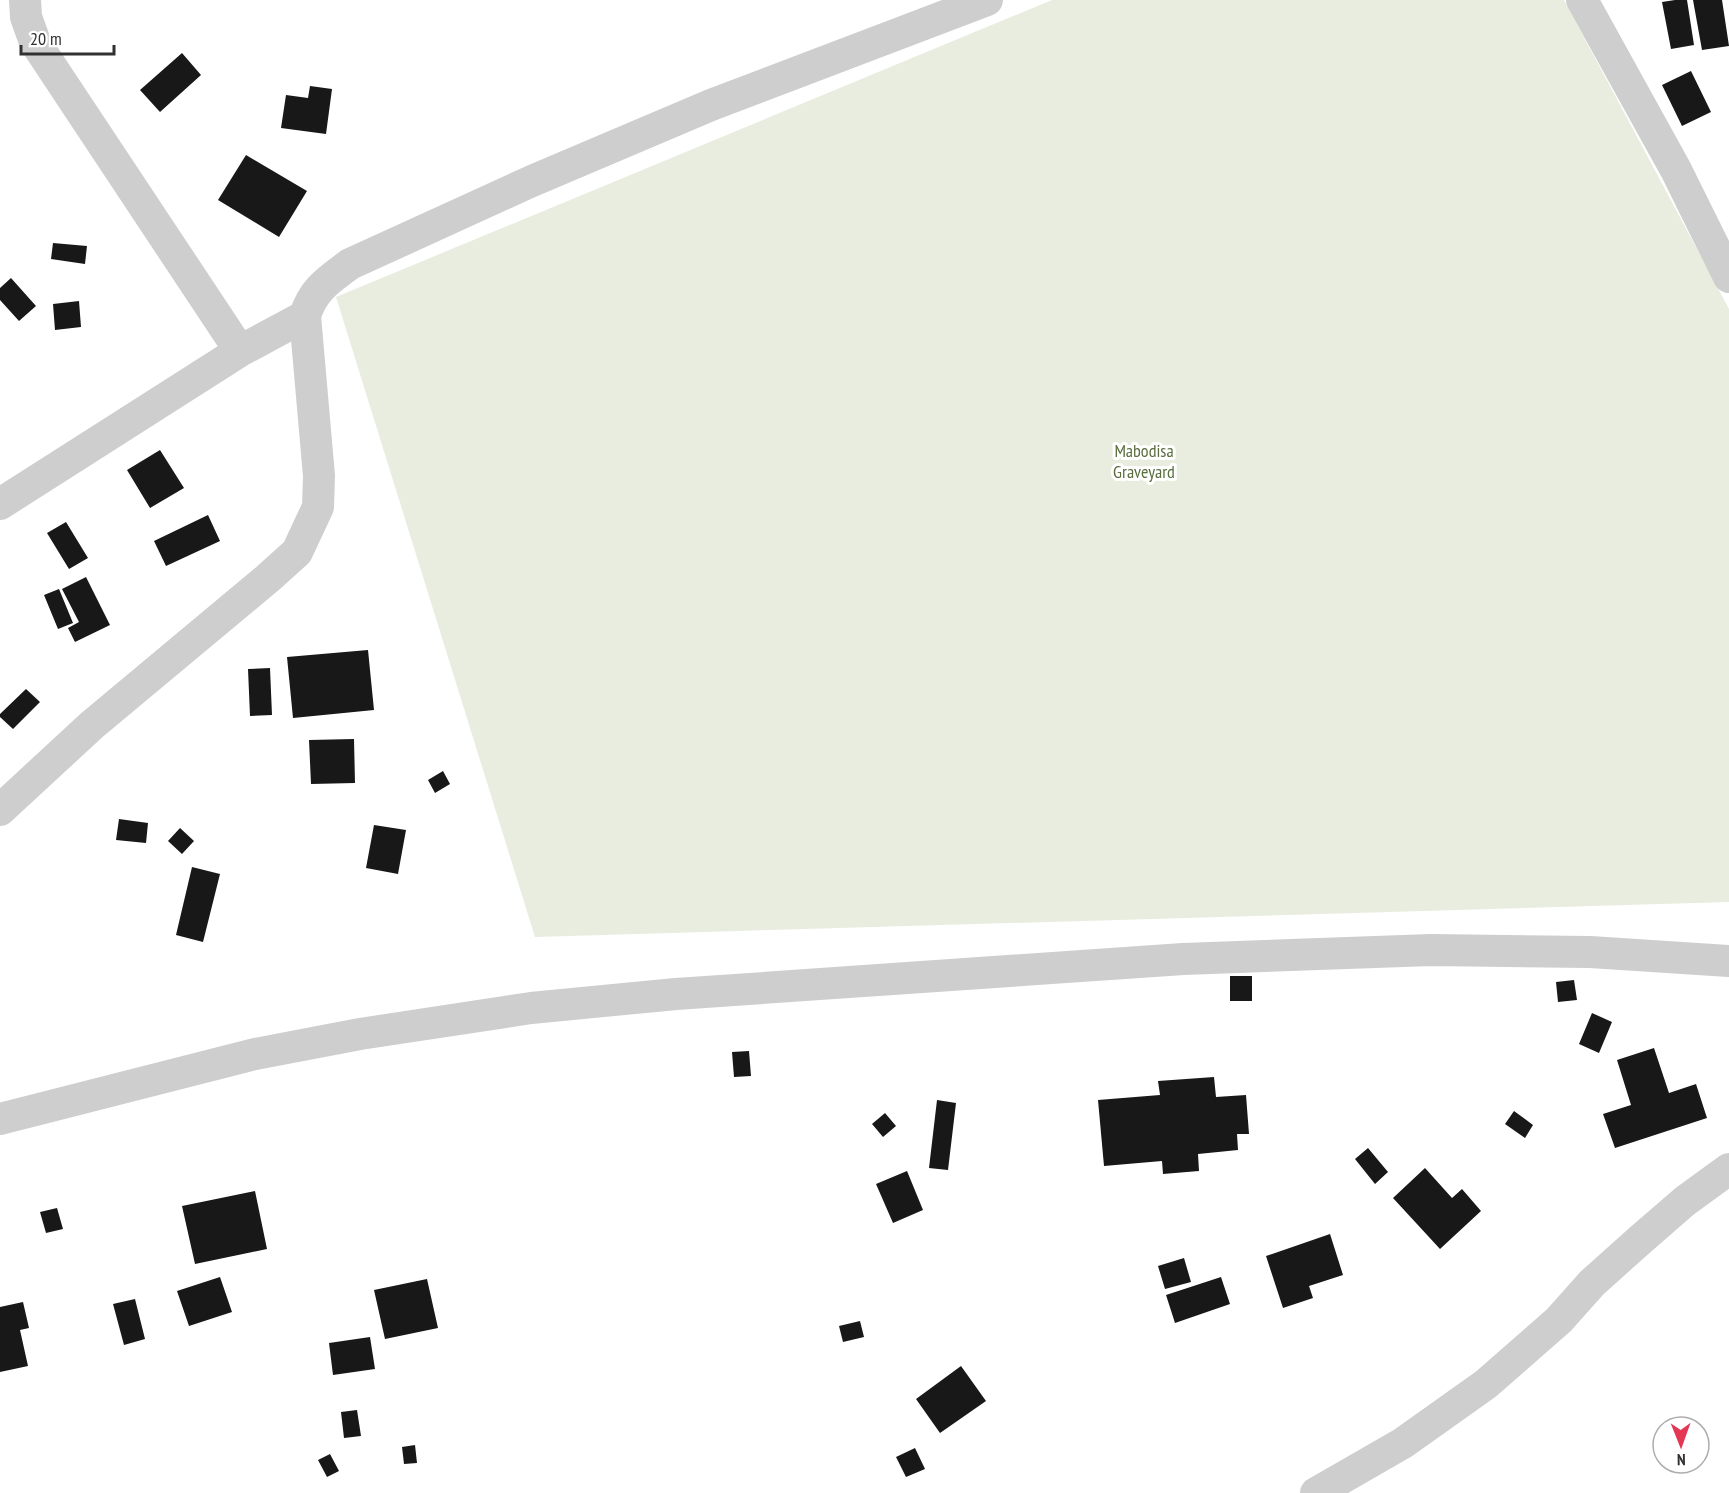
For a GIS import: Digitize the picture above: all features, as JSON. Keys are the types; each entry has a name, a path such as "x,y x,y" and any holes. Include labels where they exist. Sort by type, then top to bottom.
{"street":[{"path":"25,0 26,17 35,42 240,351"},
{"path":"0,810 92,725 297,552 318,507 319,476 306,316 315,292 350,264 532,181 691,114 987,0"},
{"path":"1582,0 1676,170 1729,277"},
{"path":"0,504 240,351 306,316"},
{"path":"0,1119 255,1054 360,1034 531,1008 676,994 1183,959 1419,951 1590,952 1729,961"},
{"path":"1316,1493 1403,1443 1486,1384 1559,1320 1593,1282 1640,1240 1685,1201 1729,1169"}],"green space":[{"name":"Mabodisa Graveyard","path":"1052,0 1564,0 1729,309 1729,902 535,937 336,297"}],"building":[{"path":"1687,0 1694,45 1671,49 1662,2"},
{"path":"1693,0 1722,0 1729,46 1702,50"},
{"path":"182,53 201,75 160,112 140,90"},
{"path":"1691,71 1711,112 1682,126 1662,85"},
{"path":"310,86 332,89 326,134 281,128 286,95 308,98"},
{"path":"246,155 307,191 279,237 218,200"},
{"path":"53,243 87,246 85,264 51,259"},
{"path":"11,278 36,306 19,321 0,300 0,288"},
{"path":"79,301 81,327 55,330 53,304"},
{"path":"160,450 184,488 150,508 127,470"},
{"path":"208,515 220,541 166,566 154,541"},
{"path":"66,522 88,558 69,569 47,533"},
{"path":"86,577 110,625 75,642 68,628 79,622 62,589"},
{"path":"59,589 73,623 58,629 44,595"},
{"path":"368,650 374,710 293,718 287,657"},
{"path":"270,668 272,715 250,716 248,669"},
{"path":"26,689 40,702 13,729 0,717 0,714"},
{"path":"354,739 355,783 311,784 309,740"},
{"path":"443,771 450,784 435,793 428,780"},
{"path":"119,819 148,823 146,843 116,840"},
{"path":"374,825 406,830 398,874 366,868"},
{"path":"180,828 194,841 182,854 168,841"},
{"path":"192,867 220,874 203,942 176,935"},
{"path":"1230,976 1252,976 1252,1001 1230,1001"},
{"path":"1574,980 1577,1000 1558,1002 1556,982"},
{"path":"1592,1013 1612,1022 1599,1053 1579,1044"},
{"path":"1654,1048 1669,1093 1696,1084 1707,1118 1615,1148 1603,1114 1631,1105 1617,1060"},
{"path":"749,1051 751,1076 734,1077 732,1052"},
{"path":"1214,1077 1216,1097 1246,1095 1249,1134 1237,1134 1238,1150 1198,1154 1199,1171 1163,1174 1162,1161 1104,1166 1098,1100 1160,1095 1158,1081"},
{"path":"937,1100 956,1103 948,1170 929,1168"},
{"path":"1514,1111 1533,1125 1525,1138 1505,1124"},
{"path":"885,1113 896,1126 883,1137 872,1124"},
{"path":"1368,1148 1388,1172 1375,1184 1355,1159"},
{"path":"1425,1168 1452,1198 1462,1189 1481,1211 1440,1249 1393,1198"},
{"path":"907,1171 923,1210 893,1223 876,1184"},
{"path":"255,1191 267,1249 195,1264 182,1206"},
{"path":"57,1208 63,1229 46,1233 40,1212"},
{"path":"1330,1234 1343,1275 1309,1286 1313,1298 1283,1308 1266,1256"},
{"path":"1184,1258 1191,1282 1165,1289 1158,1266"},
{"path":"220,1277 232,1312 189,1326 177,1291"},
{"path":"1221,1277 1230,1304 1175,1323 1166,1295"},
{"path":"427,1279 438,1328 385,1339 374,1290"},
{"path":"135,1299 145,1339 124,1345 113,1304"},
{"path":"23,1302 29,1328 20,1330 28,1366 0,1372 0,1307"},
{"path":"860,1321 864,1337 843,1342 839,1326"},
{"path":"370,1337 375,1369 333,1375 329,1343"},
{"path":"961,1366 986,1401 940,1433 916,1399"},
{"path":"357,1410 361,1436 344,1438 341,1412"},
{"path":"415,1445 417,1463 404,1464 402,1447"},
{"path":"915,1448 925,1469 906,1477 896,1457"},
{"path":"330,1454 339,1471 327,1477 318,1460"}]}
